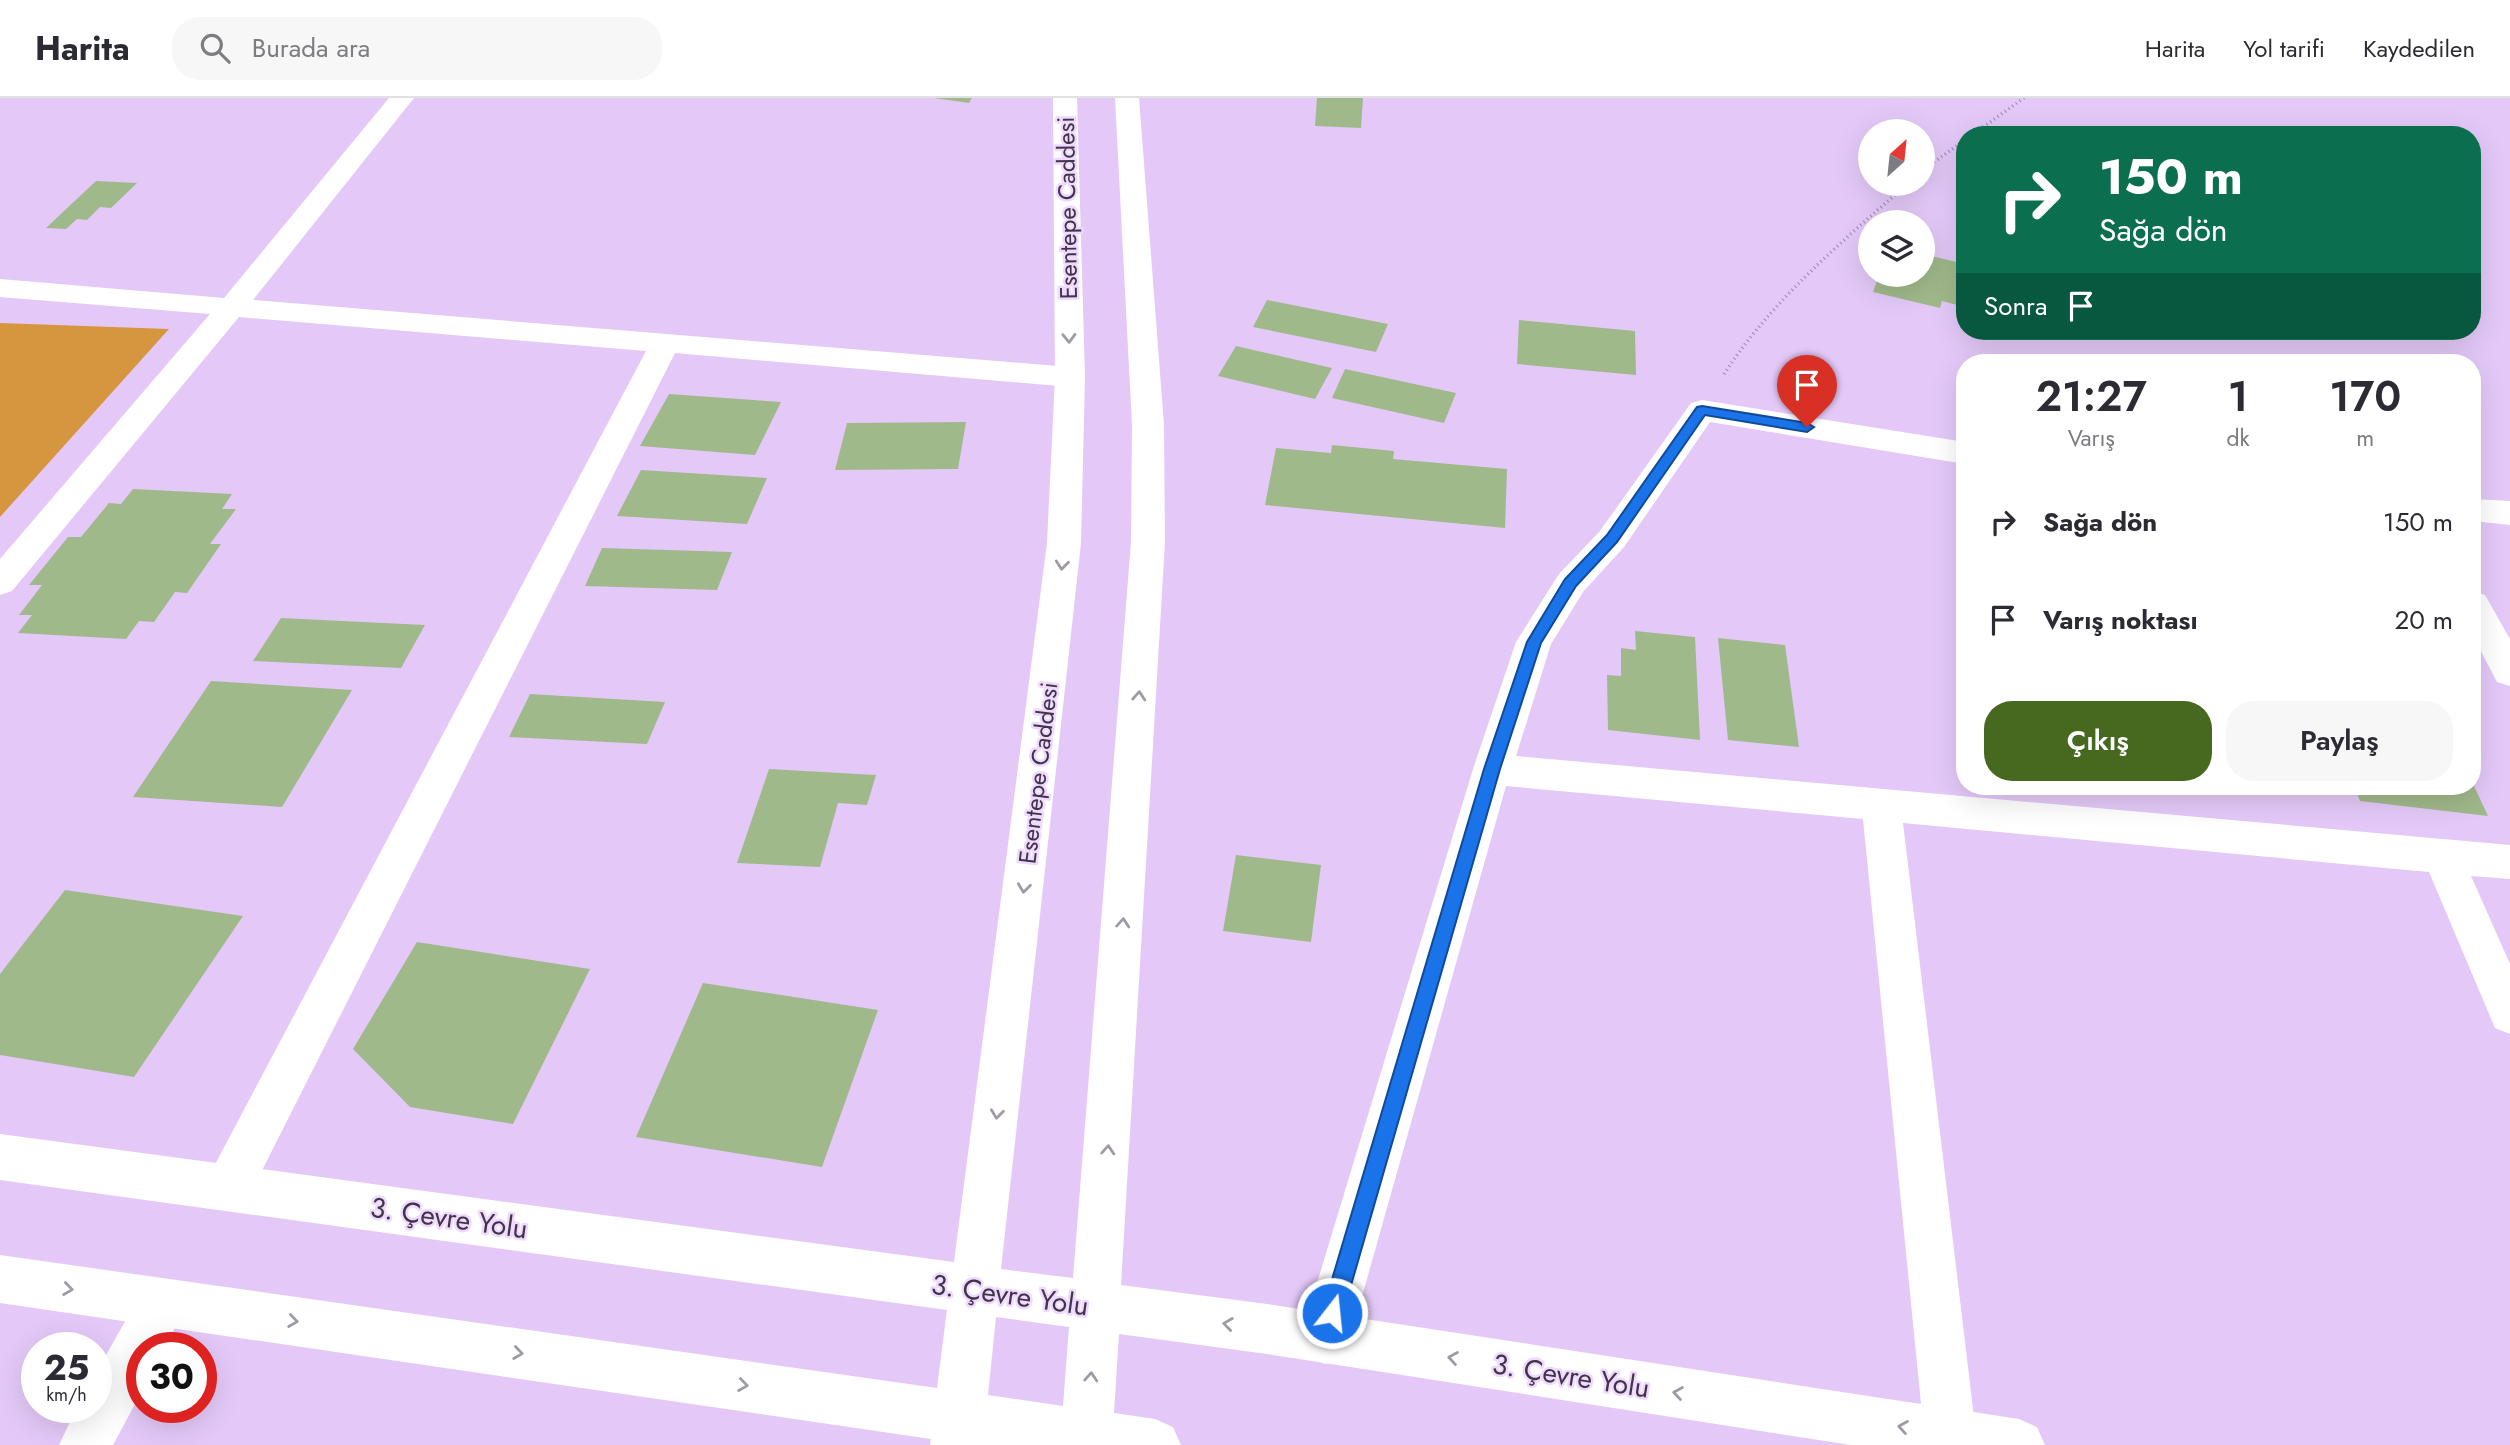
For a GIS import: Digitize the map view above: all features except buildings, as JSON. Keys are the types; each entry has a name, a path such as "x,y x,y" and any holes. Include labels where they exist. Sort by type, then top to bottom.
{"street":[{"path":"0,582 232,307 402,98"},
{"name":"Esentepe Caddesi","path":"958,1430 1058,607 1068,484 1070,377 1065,98"},
{"path":"1086,1440 1149,530 1149,425 1128,98"},
{"path":"0,288 1070,377"},
{"path":"228,1188 664,345"},
{"path":"1325,1339 1492,769 1534,642 1570,583 1612,539 1702,410 1956,452"},
{"path":"2481,511 2510,513"},
{"path":"2481,619 2510,673"},
{"path":"1492,769 2510,862"},
{"path":"1881,804 1950,1434"},
{"path":"2442,854 2510,1014"},
{"name":"3. Çevre Yolu","path":"0,1157 1325,1339 2019,1445"},
{"path":"0,1279 958,1430 1155,1445"},
{"path":"85,1445 162,1303"}],"path":[{"path":"1985,126 2024,98"},
{"path":"1936,161 1956,146"},
{"path":"1702,410 1738,349 1793,288 1894,196"}],"shaded area":[{"path":"0,323 169,329 0,517"}],"route":[{"path":"1332,1313 1492,769 1534,642 1570,583 1612,539 1702,410 1807,427"}]}
